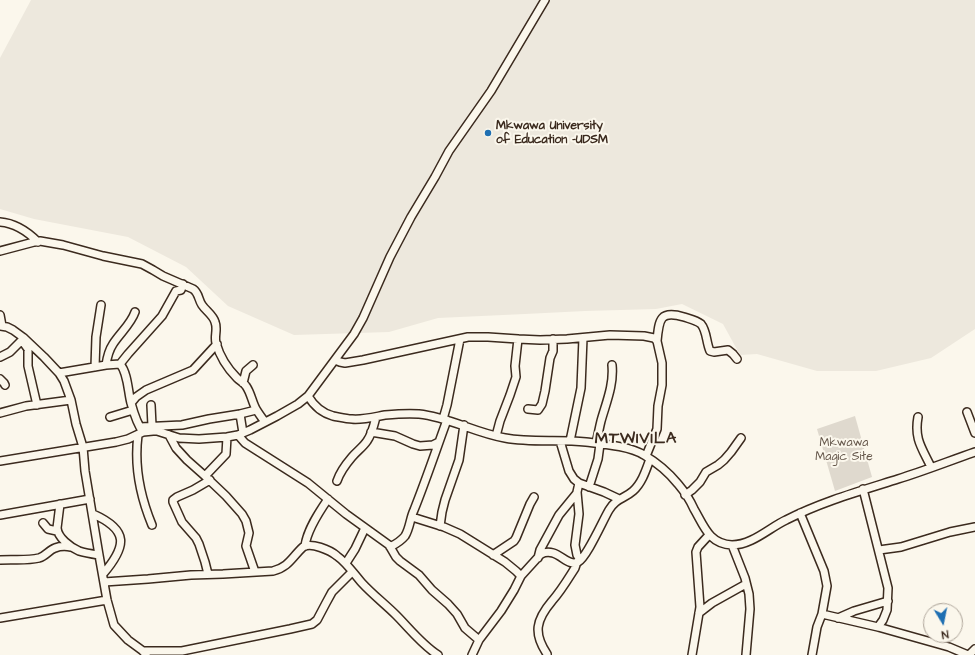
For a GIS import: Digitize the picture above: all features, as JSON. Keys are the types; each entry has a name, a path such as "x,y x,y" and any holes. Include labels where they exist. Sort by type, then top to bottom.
{"street":[{"path":"140,431 157,431 179,438 199,439 228,437 240,434 265,422 298,404 308,396 354,334 363,318 401,234 449,151 491,91 545,0"},
{"path":"0,222 11,224 26,232 38,242"},
{"path":"0,251 19,245 38,242 63,245 103,256 142,264 163,276 196,291 203,306 214,319 216,327 215,337 219,351 226,365 246,386 256,410 265,422"},
{"path":"59,373 120,364 162,316 176,291 181,290 183,284"},
{"path":"95,367 96,337 101,305"},
{"path":"106,365 112,345 131,320 135,312"},
{"path":"0,315 1,326 13,330 44,357 59,373 66,386 83,447 85,471 99,556 107,600 114,625 128,640 144,653 182,651 312,624 317,620 332,592 352,572"},
{"path":"547,654 539,640 538,633 540,620 544,611 579,561 583,558 602,525 608,510 616,501 633,492 644,475 657,429 658,406 662,385 662,363 657,341 658,326 661,319 666,315 676,315 695,320 704,330 710,351 714,352 728,350 732,352 737,359"},
{"path":"335,360 344,363 362,360 478,336 518,340 583,338 610,335 644,336 654,338 657,341"},
{"path":"570,441 581,388 583,338"},
{"path":"390,547 397,544 408,529 426,481 445,419 460,339"},
{"path":"528,409 538,410 542,404 550,358 553,351 553,339"},
{"path":"0,357 10,352 23,340"},
{"path":"23,340 28,349 28,366 37,405"},
{"path":"496,436 516,377 515,366 518,340"},
{"path":"110,418 132,406 136,397 146,390 193,370 217,344"},
{"path":"120,364 125,373 132,406 140,431 136,448 140,491 152,525"},
{"path":"243,383 246,371 253,365"},
{"path":"589,487 598,459 600,422 612,382 612,365"},
{"path":"308,396 315,406 328,414 351,419 399,414 421,415 445,419 496,436 516,440 570,441 629,448 648,457 677,483 686,495 709,535 718,542 732,545 750,540 784,520 800,513 863,489 975,452"},
{"path":"0,413 26,406 71,400"},
{"path":"152,405 152,426"},
{"path":"0,461 121,441 152,426 182,425 256,410"},
{"path":"967,412 975,432"},
{"path":"240,414 240,434 245,443 308,484 389,545 396,557 419,575 457,614 465,628 479,640"},
{"path":"337,481 347,463 368,439 376,417"},
{"path":"918,417 916,428 918,440 931,467"},
{"path":"440,526 445,500 459,460 464,425"},
{"path":"371,432 395,436 420,446 433,445 439,442"},
{"path":"168,435 183,456 208,478 242,514 246,521 249,533 246,546 255,572"},
{"path":"208,574 199,544 196,538 182,522 173,500 193,490 208,478 226,454 228,437"},
{"path":"686,495 700,482 706,472 718,465 731,452 741,438"},
{"path":"560,441 569,471 574,479 579,483 619,499"},
{"path":"579,483 577,493 579,514 575,545 576,555 579,561"},
{"path":"863,489 888,588 887,610 878,627"},
{"path":"538,558 540,550 559,515 577,493"},
{"path":"494,555 514,541 534,497"},
{"path":"0,515 90,499"},
{"path":"104,582 208,574 273,571 282,568 305,546 314,521 328,499"},
{"path":"60,504 57,531 60,536 78,551 99,556"},
{"path":"800,513 826,576 827,586 812,655"},
{"path":"93,514 114,527 120,535 120,546 116,556 103,574"},
{"path":"412,517 460,534 494,555 521,576"},
{"path":"43,524 48,529 57,531"},
{"path":"879,550 901,547 950,532 975,527"},
{"path":"346,563 355,549 365,528"},
{"path":"692,655 700,607 696,552 698,547 709,535"},
{"path":"305,546 312,545 337,555 346,563 362,583 414,634 438,655"},
{"path":"732,545 745,578 749,594 750,609 746,655"},
{"path":"0,560 38,558 46,555 56,547 72,547"},
{"path":"472,655 479,640 501,611 521,576 538,558 545,552 554,552 571,562 579,561"},
{"path":"699,613 712,603 746,584"},
{"path":"0,618 107,600"},
{"path":"838,618 854,611 888,601"},
{"path":"822,614 878,627 949,647 968,655 975,649"}],"shaded area":[{"name":"Mkwawa University of Education -UDSM","path":"31,0 975,0 975,329 931,358 876,371 817,371 757,354 740,355 723,324 682,304 656,309 438,318 389,332 294,335 228,306 186,267 128,237 34,219 0,209 0,58"}],"green space":[{"name":"Mkwawa Magic Site","path":"855,416 872,477 835,491 817,429"}],"place":[{"name":"Mkwawa University of Education -UDSM","path":"488,133"}],"district":[{"name":"MTWIVILA","path":"636,440"}]}
